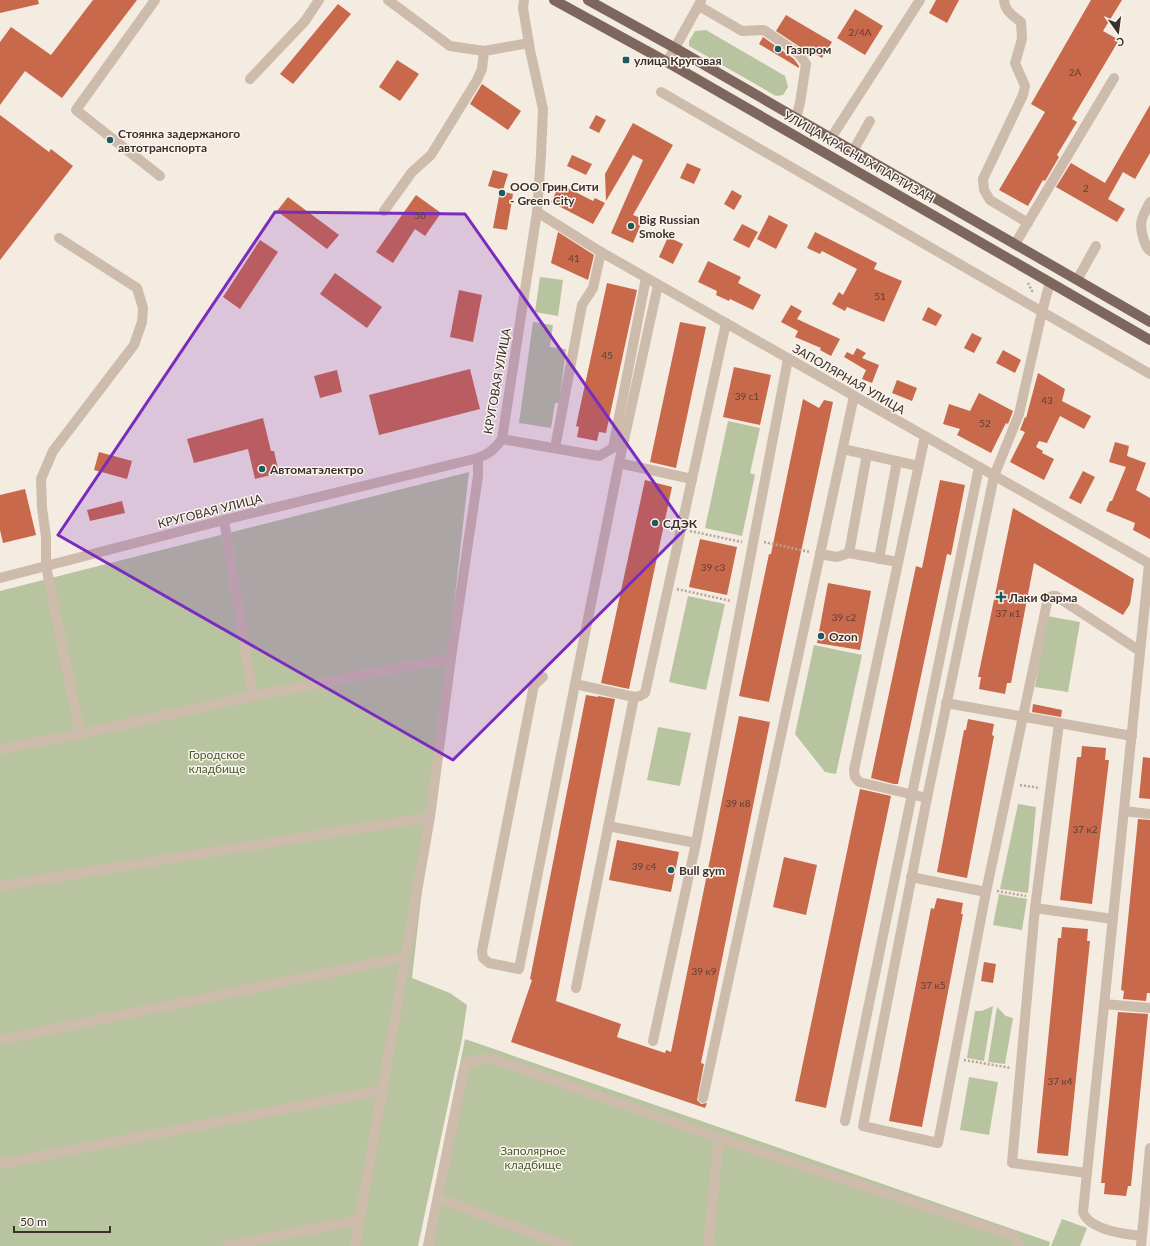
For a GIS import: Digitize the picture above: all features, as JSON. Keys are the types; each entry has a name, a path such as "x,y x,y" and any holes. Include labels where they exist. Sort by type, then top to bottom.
{"main road":[{"name":"УЛИЦА КРАСНЫХ ПАРТИЗАН","path":"554,0 667,62 1150,340"},
{"name":"УЛИЦА КРАСНЫХ ПАРТИЗАН","path":"588,0 675,48 1150,322"}],"street":[{"path":"156,0 76,110 160,176"},
{"path":"250,78 305,21 319,0"},
{"path":"388,0 450,46 484,51 529,43"},
{"name":"КРУГОВАЯ УЛИЦА","path":"0,578 224,520 478,458 488,454 496,448 502,439 537,212 543,109 529,43 523,8 524,0"},
{"path":"832,138 920,0"},
{"path":"1004,0 1004,4 1011,14 1021,22 1022,39 1015,63 1025,86 1023,95 982,179 984,190 990,200 1028,223"},
{"path":"667,62 700,3 742,31 764,30 799,54 806,64 800,103 796,118"},
{"path":"384,212 412,172 431,155 477,80 482,69 484,51"},
{"path":"1015,244 1114,78"},
{"path":"661,92 1150,374"},
{"path":"853,151 870,121"},
{"path":"1150,202 1144,213 1140,228 1146,247 1150,251"},
{"name":"ЗАПОЛЯРНАЯ УЛИЦА","path":"537,212 658,285 1150,564"},
{"path":"59,238 137,288 143,308 142,322 134,345 52,451 41,478 42,508 46,537 46,566 80,734"},
{"path":"1077,280 1096,246"},
{"path":"555,448 582,305 593,288 601,252"},
{"path":"502,439 533,446 555,448 599,456 613,448 646,278"},
{"path":"1050,282 1019,414 994,476 946,703 863,1126 938,1143 986,890 1048,598 1056,596 1140,651"},
{"path":"543,677 534,685 482,951 483,958 489,963 519,969 619,463 658,285"},
{"path":"575,684 634,697 645,693 726,323"},
{"path":"653,1042 696,843 788,358"},
{"path":"703,1098 854,396"},
{"path":"925,436 854,770 855,777 859,782 927,798"},
{"path":"843,449 918,466"},
{"path":"849,553 867,454"},
{"path":"355,1246 430,817 451,658 478,476 478,458"},
{"path":"879,559 897,461"},
{"path":"619,463 692,479"},
{"path":"845,1121 979,467"},
{"path":"224,520 253,696"},
{"path":"820,554 837,557 849,553 898,562"},
{"path":"1150,564 1084,1212 1088,1221 1111,1231 1141,1241 1150,1148"},
{"path":"0,749 80,734 253,696 451,658"},
{"path":"576,988 634,697"},
{"path":"946,703 1132,736"},
{"path":"1060,723 1035,908 1012,1163 1088,1173"},
{"path":"1124,811 1150,814"},
{"path":"0,886 430,817"},
{"path":"608,826 696,843"},
{"path":"911,877 986,890"},
{"path":"1035,908 1113,918"},
{"path":"0,1040 405,957"},
{"path":"1104,1004 1150,1008"},
{"path":"428,1246 463,1073 467,1062 493,1059 720,1138 1014,1236 1018,1246"},
{"path":"0,1164 382,1090"},
{"path":"708,1246 720,1138"},
{"path":"438,1198 566,1246"},
{"path":"227,1246 359,1220"}],"path":[{"path":"682,529 820,554"},
{"path":"669,588 741,603"},
{"path":"1008,783 1051,790"},
{"path":"986,890 1037,898"},
{"path":"954,1058 1020,1069"}],"highlighted area":[{"path":"275,212 465,214 686,528 453,760 58,535"}],"green space":[{"path":"706,30 785,76 788,87 783,95 776,96 689,46 689,41 695,31"},
{"path":"540,277 563,280 558,316 535,312"},
{"path":"533,322 553,325 550,347 566,349 559,403 555,403 551,428 519,423"},
{"path":"728,421 760,428 750,473 755,475 742,536 705,528"},
{"name":"Городское кладбище","path":"469,472 412,978 450,993 467,1005 462,1039 418,1246 0,1246 0,591"},
{"path":"688,596 725,604 706,690 669,682"},
{"path":"1047,616 1080,622 1068,692 1035,687"},
{"path":"814,645 862,655 836,774 825,772 795,734"},
{"path":"658,727 691,733 680,786 647,780"},
{"path":"1018,804 1036,807 1028,893 1000,889"},
{"path":"999,894 1027,899 1022,930 993,925"},
{"path":"993,1006 984,1061 967,1058 975,1011 982,1011"},
{"path":"997,1007 1006,1016 1013,1018 1005,1064 988,1062"},
{"name":"Заполярное кладбище","path":"465,1039 1050,1242 1049,1246 423,1246"},
{"path":"969,1077 998,1082 989,1135 960,1130"},
{"path":"1062,1219 1087,1228 1080,1246 1051,1246"}],"building":[{"path":"0,0 38,0 39,4 0,13"},
{"path":"93,0 137,0 62,98 25,71 0,105 0,42 11,27 51,55"},
{"path":"936,0 959,0 947,23 929,13"},
{"path":"1091,0 1122,0 1103,31 1119,40 1072,119 1077,122 1057,155 1059,157 1045,181 1043,180 1028,206 999,190 1045,112 1031,104"},
{"path":"338,4 351,14 293,84 280,74"},
{"path":"855,9 883,26 865,55 837,38"},
{"path":"786,15 832,42 822,58 812,52 809,57 803,49 776,31"},
{"path":"763,37 794,59 799,68 759,44"},
{"path":"397,60 419,74 400,101 379,87"},
{"path":"482,84 521,111 508,130 470,104"},
{"path":"1150,105 1150,153 1135,179 1123,172 1108,199 1125,209 1117,222 1056,187 1071,163 1105,183"},
{"path":"0,115 49,152 51,149 73,166 0,260"},
{"path":"596,115 606,120 599,133 589,128"},
{"path":"633,123 673,145 633,215 643,219 633,243 611,233 643,160 633,155 606,201 605,174"},
{"path":"572,155 592,164 586,175 567,166"},
{"path":"687,163 701,169 694,184 680,178"},
{"path":"493,170 508,174 503,190 488,186"},
{"path":"560,184 593,201 595,198 605,203 593,224 551,202"},
{"path":"732,190 742,196 734,210 724,204"},
{"path":"500,191 513,194 507,230 493,228"},
{"path":"416,195 441,213 425,236 415,229 393,263 376,252"},
{"path":"288,197 339,235 327,249 277,211"},
{"path":"769,215 788,225 776,249 757,239"},
{"path":"742,224 758,232 749,248 733,240"},
{"path":"558,232 594,255 588,280 551,263"},
{"path":"815,232 877,263 874,269 902,281 884,322 847,307 845,311 832,304 839,292 843,295 857,269 822,251 820,254 807,248"},
{"path":"668,237 683,244 673,264 659,257"},
{"path":"260,240 278,252 240,309 223,297"},
{"path":"708,261 741,277 738,283 761,295 753,310 730,299 729,301 716,295 717,291 698,282"},
{"path":"335,273 382,307 367,328 320,294"},
{"path":"607,283 637,290 606,433 599,432 597,441 577,437 579,427 576,426"},
{"path":"459,290 482,295 473,342 450,337"},
{"path":"791,305 802,311 797,319 840,339 831,356 820,350 821,348 795,337 798,331 781,322"},
{"path":"928,307 942,315 936,326 922,320"},
{"path":"680,322 706,327 676,468 650,462"},
{"path":"972,333 982,338 974,353 964,348"},
{"path":"857,348 866,353 862,358 879,365 872,383 862,379 866,370 844,357 847,352 853,355"},
{"path":"1003,350 1021,360 1015,373 996,363"},
{"path":"734,367 771,375 760,425 723,417"},
{"path":"470,369 480,409 379,435 369,395"},
{"path":"337,370 342,392 320,398 314,376"},
{"path":"1038,373 1065,389 1062,401 1091,416 1084,429 1060,416 1047,443 1039,441 1036,447 1043,451 1042,453 1054,459 1044,480 1010,462 1025,432 1020,430 1025,417 1026,418"},
{"path":"897,380 917,388 912,401 892,393"},
{"path":"979,393 1013,411 1008,424 1006,423 991,453 957,435 960,429 943,424 949,404 970,411"},
{"path":"803,399 819,408 824,400 833,402 769,702 739,696 769,554 771,554"},
{"path":"263,418 271,451 274,451 279,473 255,479 248,449 194,463 187,439"},
{"path":"1115,442 1129,446 1127,456 1146,463 1136,490 1150,498 1150,539 1133,530 1135,523 1106,511 1110,501 1112,501 1126,467 1109,462"},
{"path":"99,452 132,461 127,479 94,470"},
{"path":"1083,471 1095,477 1081,504 1069,498"},
{"path":"645,480 672,487 629,689 601,683"},
{"path":"940,480 965,485 951,555 947,554 898,784 894,784 871,778 916,566 922,568"},
{"path":"25,489 36,535 3,543 0,530 0,495"},
{"path":"122,501 125,513 90,521 87,510"},
{"path":"1013,508 1134,579 1130,604 1123,615 1034,563 1011,683 1007,683 1005,694 979,689 981,677 978,677"},
{"path":"700,539 737,547 727,595 689,587"},
{"path":"828,583 871,591 860,650 817,643"},
{"path":"586,695 615,699 556,1001 621,1024 617,1037 665,1053 666,1050 671,1052 739,716 770,722 701,1063 704,1064 697,1100 701,1104 707,1103 705,1108 511,1042 532,980 530,979"},
{"path":"1033,704 1062,710 1061,717 1032,712"},
{"path":"968,719 994,724 992,735 994,736 967,878 937,872 964,730 966,730"},
{"path":"1082,746 1106,748 1105,760 1109,760 1092,904 1060,900 1077,757 1081,757"},
{"path":"1143,757 1150,758 1150,799 1139,798"},
{"path":"860,789 891,796 826,1108 795,1101"},
{"path":"1138,819 1150,820 1150,993 1147,993 1146,1001 1123,999 1124,991 1121,990"},
{"path":"617,840 679,852 671,892 609,880"},
{"path":"784,857 817,865 806,915 773,907"},
{"path":"937,898 963,903 961,914 963,914 922,1127 889,1121 931,908 934,909"},
{"path":"1062,927 1088,929 1087,941 1090,941 1068,1156 1037,1153 1058,938 1061,938"},
{"path":"984,962 996,964 993,983 981,981"},
{"path":"1118,1012 1148,1014 1131,1186 1128,1186 1126,1196 1104,1194 1105,1183 1101,1183"}],"place":[{"name":"Газпром","path":"778,49"},
{"name":"улица Круговая","path":"626,60"},
{"name":"Стоянка задержаного автотранспорта","path":"110,140"},
{"name":"ООО Грин Сити - Green City","path":"502,193"},
{"name":"Big Russian Smoke","path":"631,226"},
{"name":"Автоматэлектро","path":"262,469"},
{"name":"СДЭК","path":"655,523"},
{"name":"Лаки Фарма","path":"1001,597"},
{"name":"Ozon","path":"821,636"},
{"name":"Bull gym","path":"671,870"}]}
